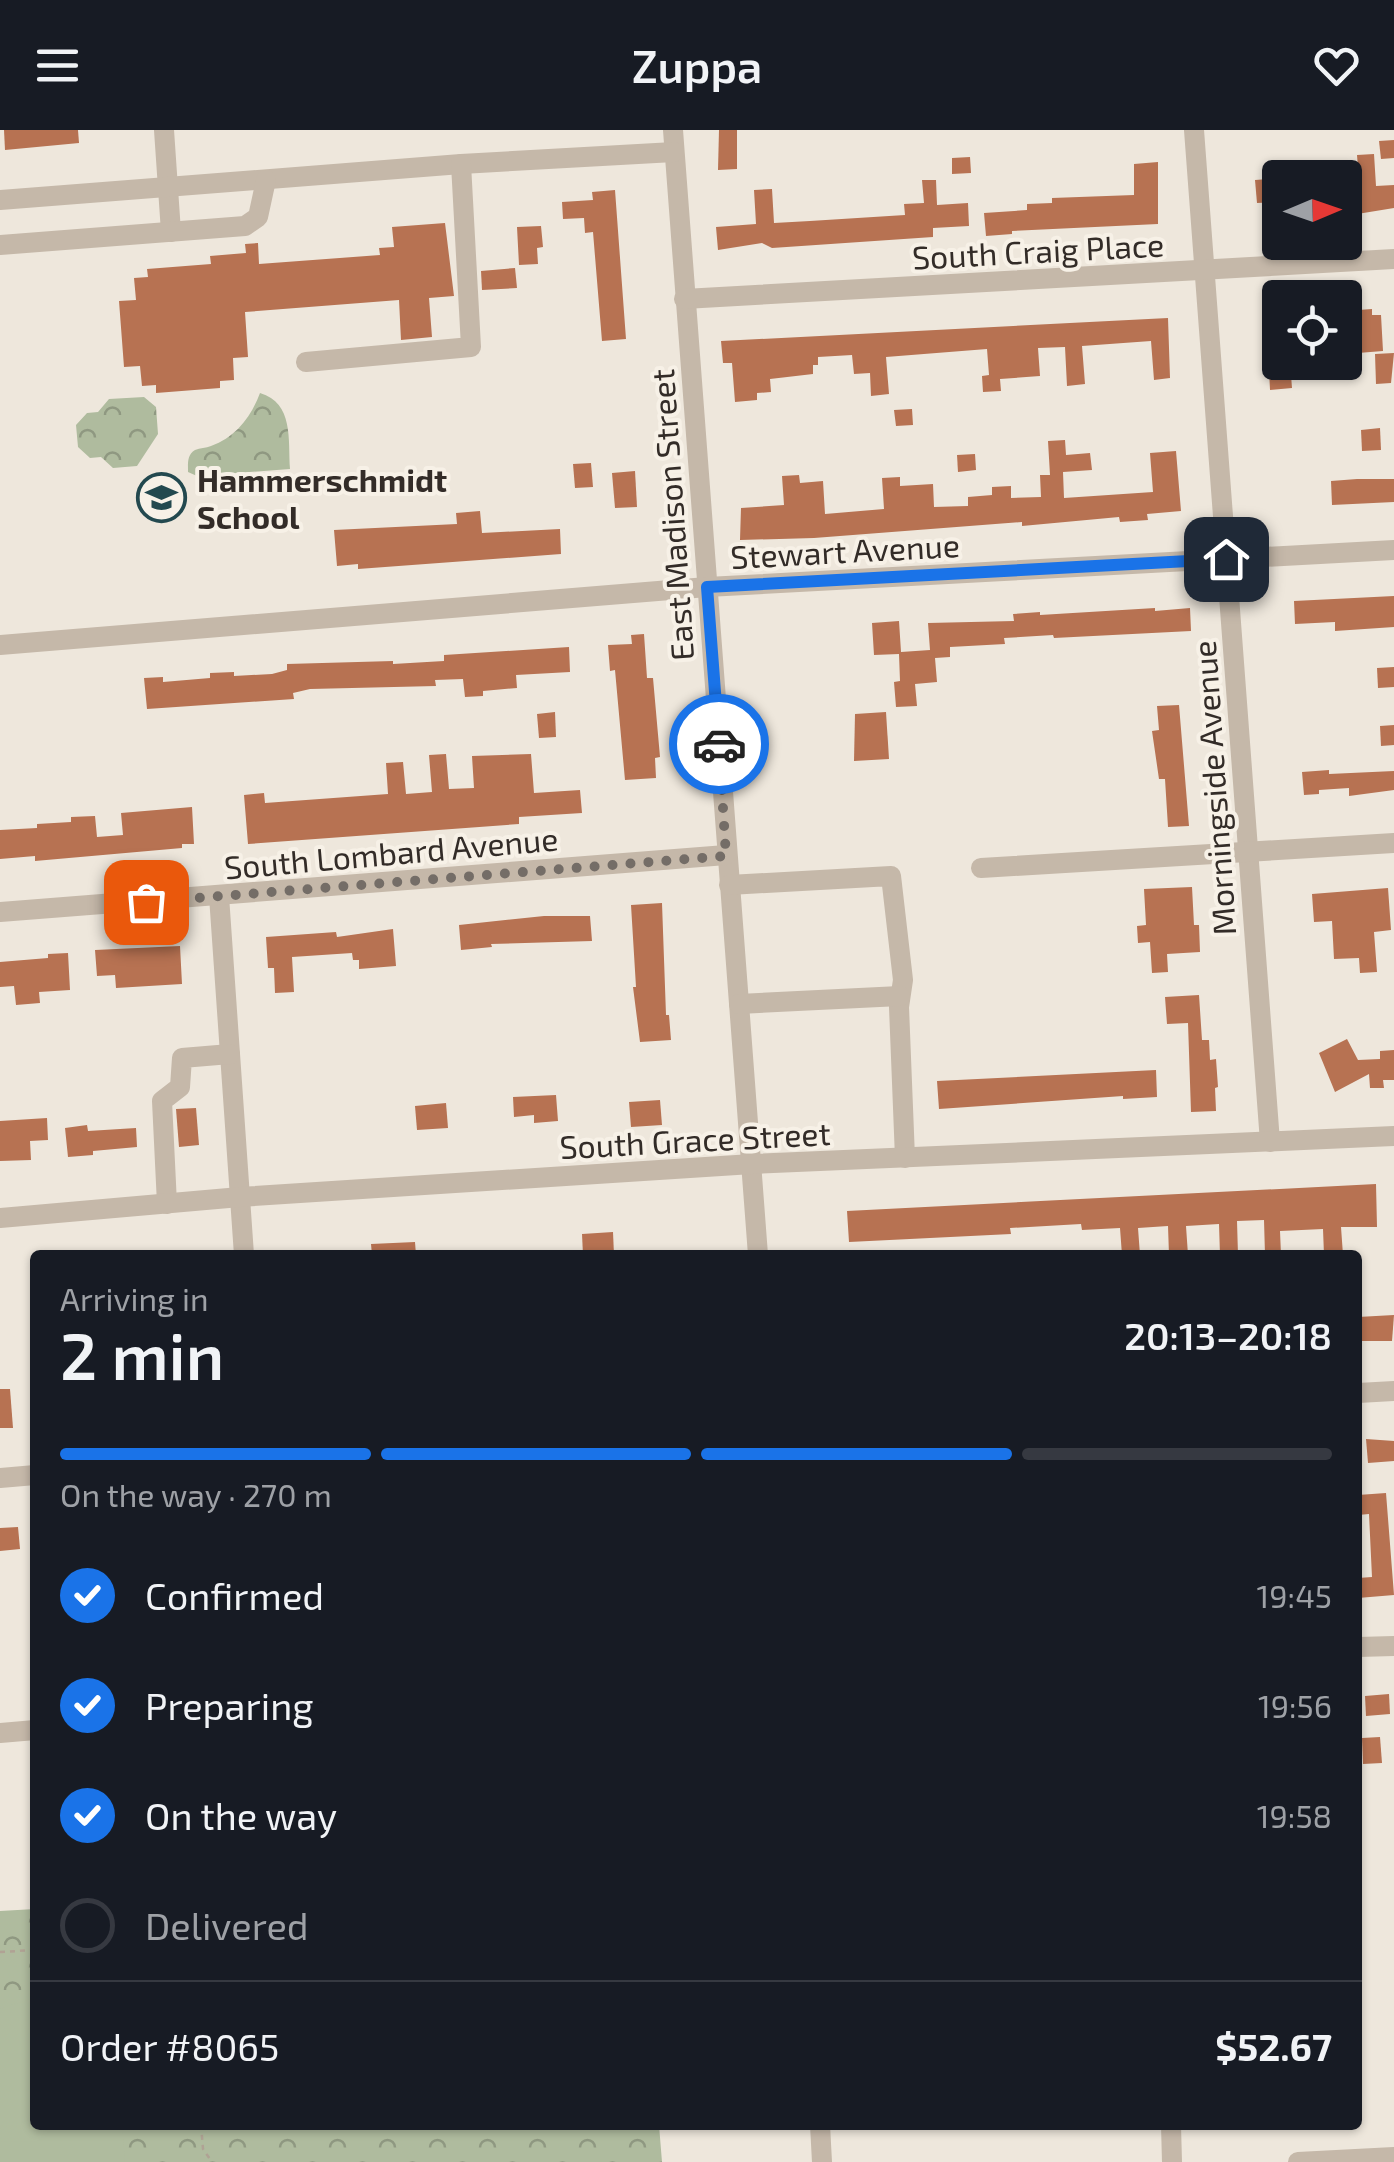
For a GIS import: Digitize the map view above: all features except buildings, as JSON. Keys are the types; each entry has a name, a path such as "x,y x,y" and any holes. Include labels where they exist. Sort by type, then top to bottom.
{"street":[{"path":"164,130 172,232"},
{"name":"Morningside Avenue","path":"1194,130 1270,1142"},
{"path":"0,200 461,164 673,141"},
{"name":"East Madison Street","path":"673,141 758,1250"},
{"path":"306,362 471,347 461,164"},
{"path":"0,245 245,226 258,218 266,180"},
{"name":"South Craig Place","path":"684,299 1394,259"},
{"name":"Stewart Avenue","path":"0,644 707,587 1394,550"},
{"path":"981,868 1394,842"},
{"name":"South Lombard Avenue","path":"0,912 726,856"},
{"path":"729,885 891,876 903,980 900,996 905,1158"},
{"path":"219,896 244,1250"},
{"path":"739,1004 900,996"},
{"path":"166,1204 162,1101 180,1086 182,1058 230,1054"},
{"name":"South Grace Street","path":"0,1218 240,1197 752,1164 1394,1136"},
{"path":"1362,1393 1394,1391"},
{"path":"0,1478 30,1475"},
{"path":"1362,1648 1394,1646"},
{"path":"0,1733 30,1730"},
{"path":"820,2130 822,2162"},
{"path":"1170,2130 1172,2162"},
{"path":"1298,2162 1394,2158"}],"path":[{"path":"0,1952 30,1950"},
{"path":"201,2130 203,2149 212,2162"}],"green space":[{"path":"260,393 279,405 284,414 290,469 197,476 188,472 192,452 235,432"},
{"path":"144,397 156,407 158,434 137,466 113,468 101,457 90,458 78,447 76,425 87,413 98,412 109,399"},
{"path":"30,1909 30,2130 659,2130 662,2162 0,2162 0,1911"},
{"path":"30,1999 30,2130 122,2130 125,2162 0,2162 0,2009"}],"way so far":[{"path":"146,902 726,856 719,744"}],"place":[{"name":"Hammerschmidt School","path":"162,497"}],"route":[{"path":"719,744 707,587 1226,559"}]}
